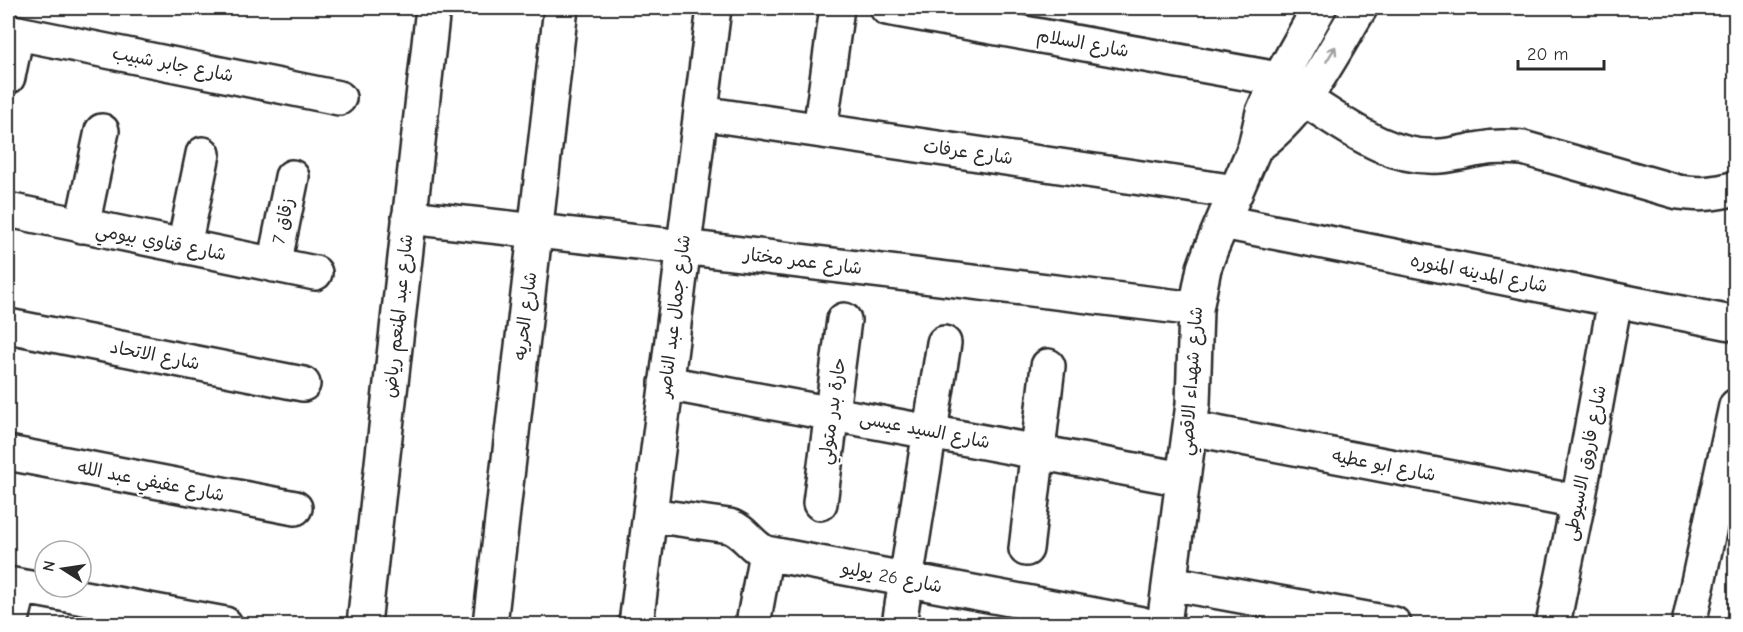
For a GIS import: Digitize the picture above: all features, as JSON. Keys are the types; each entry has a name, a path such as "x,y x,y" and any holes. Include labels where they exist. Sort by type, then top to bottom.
{"street":[{"name":"شارع عبد المنعم رياض","path":"364,624 433,8"},
{"name":"شارع الحريه","path":"490,624 561,8"},
{"name":"شارع جمال عبد الناصر","path":"636,624 714,8"},
{"path":"820,130 837,8"},
{"name":"شارع السلام","path":"887,8 1278,79"},
{"name":"شارع شهداء الاقصي","path":"1164,624 1190,428 1195,378 1196,309 1204,268 1256,147 1263,112 1278,79 1319,8"},
{"name":"شارع شهداء الاقصي","path":"1256,147 1282,126 1304,99 1360,8"},
{"path":"8,77 12,32"},
{"name":"شارع جابر شبيب","path":"12,32 339,98"},
{"path":"1304,99 1373,142 1416,155 1438,156 1503,147 1523,148 1678,192 1699,195 1720,193 1736,188"},
{"name":"شارع عرفات","path":"700,113 1236,192"},
{"path":"82,226 102,131"},
{"path":"184,246 203,154"},
{"name":"زقاق 7","path":"274,265 292,177"},
{"name":"شارع قناوي بيومي","path":"8,210 315,273"},
{"name":"شارع عمر مختار","path":"409,217 683,247 1196,309"},
{"name":"شارع المدينه المنوره","path":"1223,222 1736,324"},
{"name":"شارع فاروق الاسيوطى","path":"1553,624 1615,300"},
{"name":"حارة بدر متولي","path":"819,503 844,320"},
{"name":"شارع الاتحاد","path":"8,326 303,384"},
{"path":"899,624 944,344"},
{"path":"1026,549 1048,366"},
{"name":"شارع السيد عيسى","path":"666,383 1183,478"},
{"path":"1689,624 1736,406"},
{"name":"شارع ابو عطيه","path":"1190,428 1578,502"},
{"name":"شارع عفيفي عبد الله","path":"8,453 295,508"},
{"path":"650,514 729,526 741,531 754,545 766,553 753,624"},
{"name":"شارع 26 يوليو","path":"766,553 1142,624"},
{"path":"1170,583 1392,624"},
{"path":"11,624 14,585 122,615 225,624"}]}
